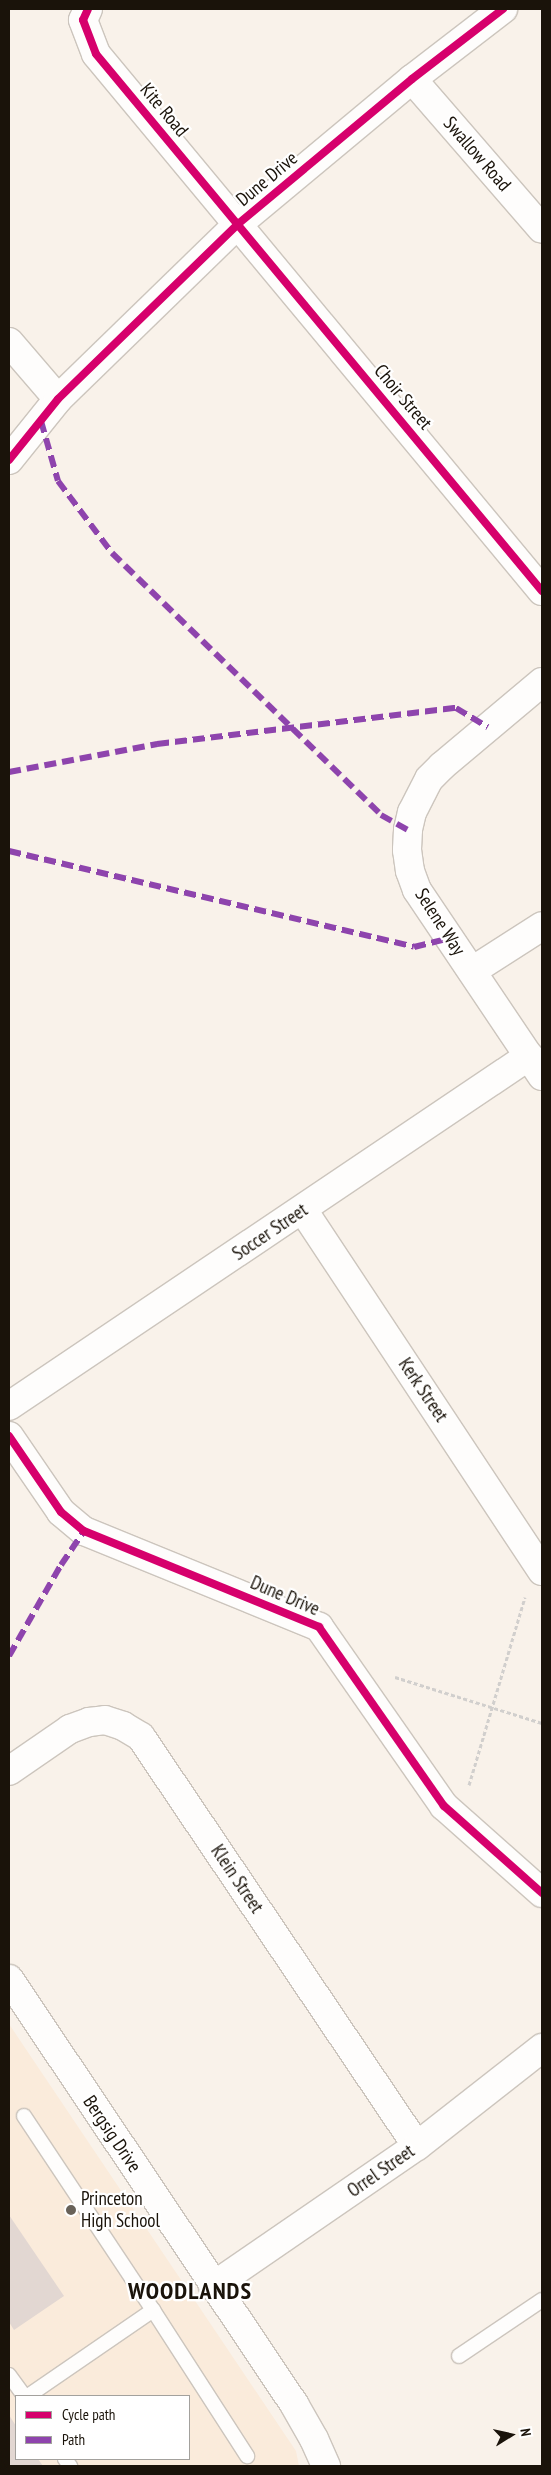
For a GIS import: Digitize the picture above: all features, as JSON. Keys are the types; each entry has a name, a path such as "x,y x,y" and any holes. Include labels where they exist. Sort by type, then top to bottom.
{"street":[{"name":"Kite Road","path":"88,9 82,20 96,54 238,224"},
{"name":"Dune Drive","path":"9,460 58,399 238,224 412,79 503,9"},
{"name":"Swallow Road","path":"412,79 542,230"},
{"name":"Choir Street","path":"238,224 542,591"},
{"path":"9,342 58,399"},
{"name":"Selene Way","path":"536,1066 417,890 410,871 407,850 410,821 419,795 442,766 542,682"},
{"path":"472,971 542,926"},
{"name":"Soccer Street","path":"9,1406 303,1210 536,1066"},
{"name":"Kerk Street","path":"303,1210 535,1580"},
{"name":"Dune Drive","path":"9,1436 61,1512 73,1524 95,1536 319,1627 444,1806 542,1893"},
{"name":"Klein Street","path":"9,1771 70,1729 89,1722 106,1720 123,1726 140,1737 417,2146"},
{"name":"Bergsig Drive","path":"9,1979 213,2286 294,2404 314,2439 326,2466"},
{"name":"Orrel Street","path":"213,2286 417,2146 542,2048"}],"lane":[{"path":"24,2116 154,2310 247,2456"},
{"path":"459,2356 542,2300"},
{"path":"29,2395 154,2310"},
{"path":"9,2375 23,2395"}],"path":[{"path":"444,1806 469,1787 493,1706 535,1580"},
{"path":"360,1686 393,1677 493,1706 542,1723"}],"shaded area":[{"name":"Princeton High School","path":"9,2024 296,2451 299,2466 9,2466"}],"building":[{"path":"9,2215 64,2296 14,2330 9,2322"},
{"path":"9,2415 15,2424 15,2460 39,2460 43,2466 9,2466"}],"marked path":[{"path":"41,421 58,481 112,553 381,815 408,830"},
{"path":"9,772 157,744 456,708 488,727"},
{"path":"9,851 414,947 449,938"},
{"path":"9,1656 61,1565 84,1531"}],"cycle path":[{"path":"88,9 83,20 96,54 542,591"},
{"path":"9,460 58,399 238,224 412,79 503,9"},
{"path":"9,1436 61,1512 84,1531 319,1627 444,1806 542,1893"}],"place":[{"name":"Princeton High School","path":"71,2210"}],"district":[{"name":"WOODLANDS","path":"190,2291"}]}
